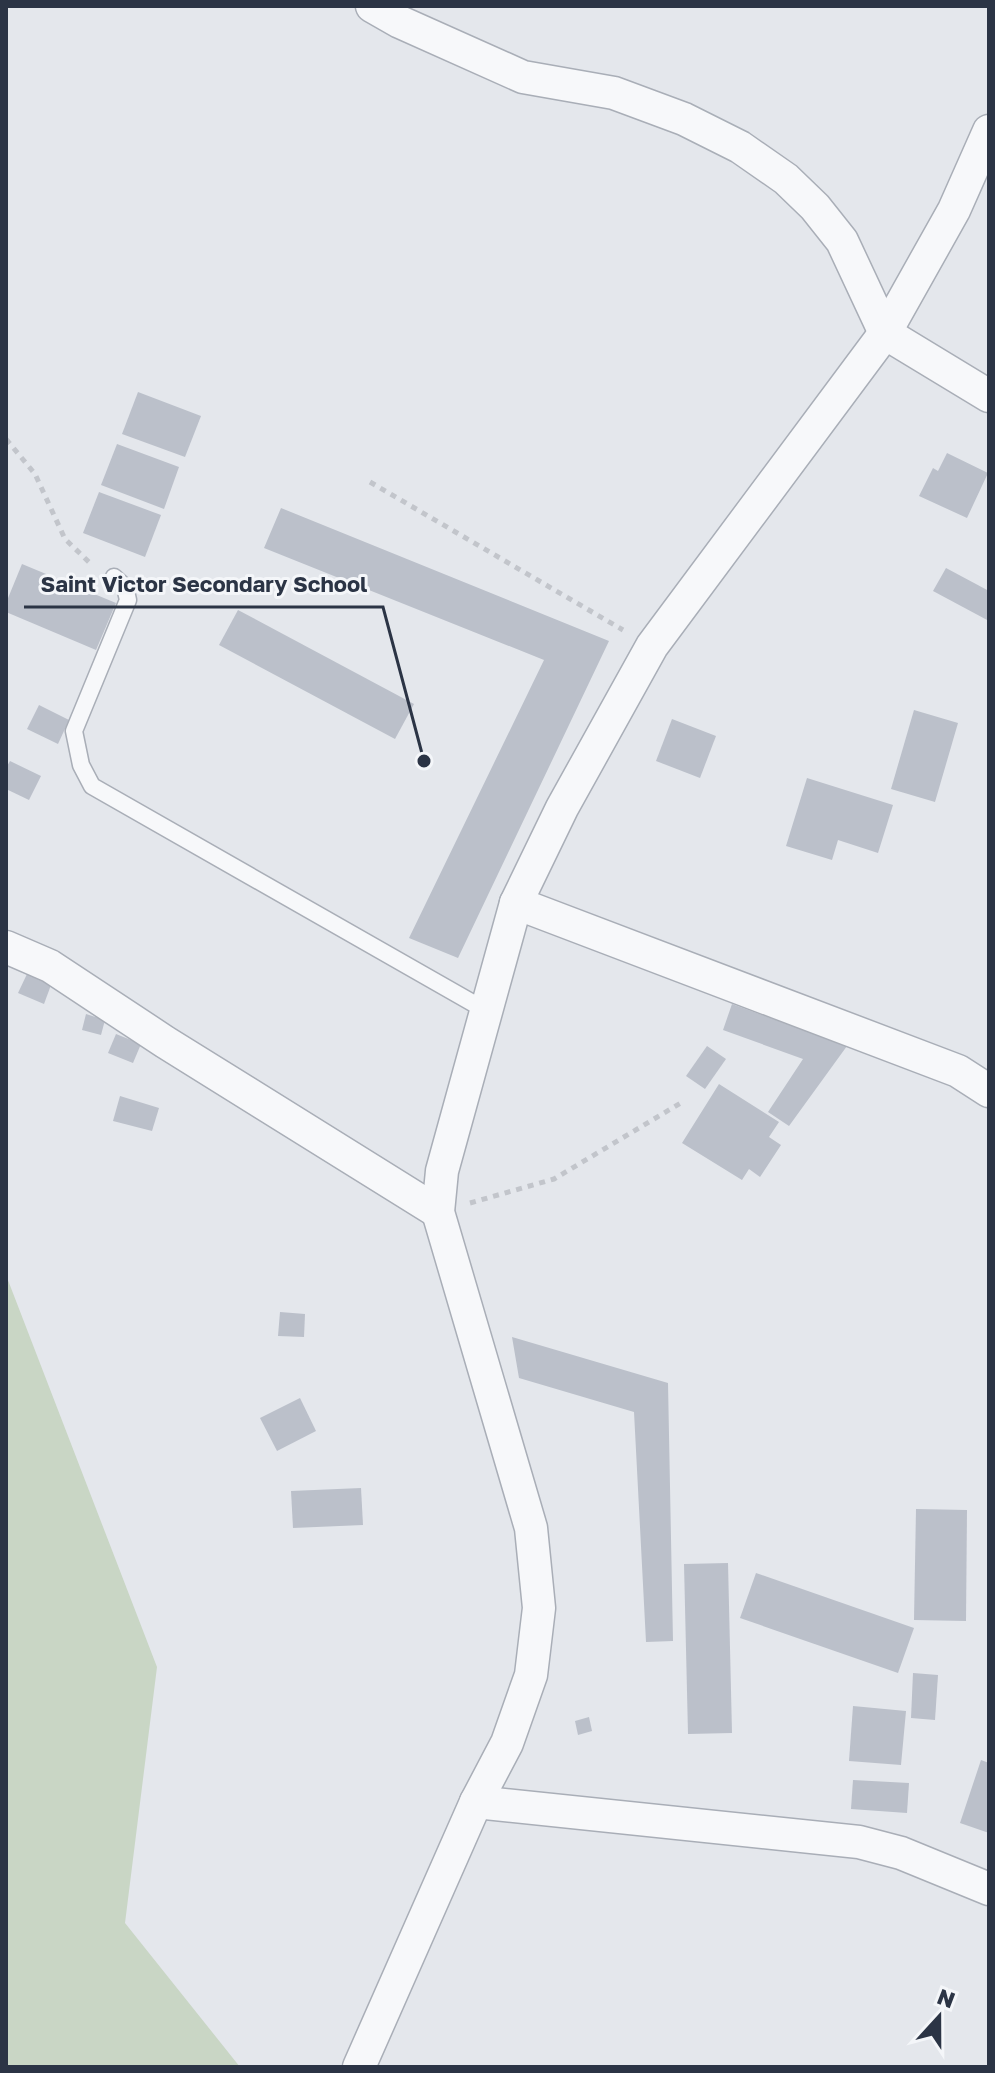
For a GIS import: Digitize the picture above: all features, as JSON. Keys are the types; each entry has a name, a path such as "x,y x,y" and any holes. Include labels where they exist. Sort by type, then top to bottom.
{"street":[{"path":"372,6 400,22 523,77 614,93 684,119 740,147 786,179 815,207 842,241 885,333 989,396"},
{"path":"359,2067 476,1802 507,1743 531,1675 539,1608 531,1528 438,1212 442,1171 516,903 562,808 652,646 885,333 954,210 989,131"},
{"path":"516,903 958,1071 989,1091"},
{"path":"6,947 50,966 165,1042 438,1212"},
{"path":"476,1802 859,1842 901,1853 989,1889"}],"lane":[{"path":"114,577 125,587 128,600 74,731 81,765 92,786 485,1010"}],"path":[{"path":"6,439 35,474 65,539 88,563 114,577"},
{"path":"370,482 652,646"},
{"path":"438,1212 554,1179 684,1101"}],"green space":[{"path":"6,1275 157,1667 125,1923 240,2067 6,2067"}],"building":[{"path":"138,392 201,416 185,457 122,434"},
{"path":"117,444 179,467 164,509 101,485"},
{"path":"947,453 988,473 967,518 919,496 933,468 938,471"},
{"path":"99,492 161,515 145,557 83,533"},
{"path":"281,508 609,641 458,958 409,938 544,660 264,548"},
{"path":"22,564 116,603 96,650 6,612 6,603"},
{"path":"946,568 989,591 989,621 933,591"},
{"path":"238,610 414,704 395,739 219,645"},
{"path":"39,705 69,720 58,744 27,729"},
{"path":"914,710 958,723 935,802 891,789"},
{"path":"672,719 716,736 700,778 656,761"},
{"path":"10,761 41,776 29,800 6,789 6,768"},
{"path":"807,778 893,805 878,853 838,840 832,860 786,846"},
{"path":"27,974 51,985 44,1004 18,993"},
{"path":"732,1004 847,1046 789,1126 768,1112 803,1059 723,1030"},
{"path":"86,1014 105,1020 101,1035 82,1030"},
{"path":"116,1034 141,1044 133,1063 108,1053"},
{"path":"707,1046 726,1059 705,1089 686,1076"},
{"path":"719,1084 779,1122 769,1137 781,1145 760,1177 749,1169 742,1180 682,1143"},
{"path":"120,1096 159,1108 152,1131 113,1121"},
{"path":"280,1312 305,1314 304,1337 278,1336"},
{"path":"512,1337 668,1383 673,1641 646,1642 634,1412 519,1378"},
{"path":"300,1398 316,1431 277,1451 260,1418"},
{"path":"361,1488 363,1525 293,1528 291,1491"},
{"path":"916,1509 967,1510 966,1621 914,1620"},
{"path":"728,1563 732,1733 688,1734 684,1564"},
{"path":"756,1573 914,1628 898,1673 740,1618"},
{"path":"913,1673 938,1675 935,1720 911,1718"},
{"path":"853,1706 906,1711 901,1765 849,1761"},
{"path":"589,1717 592,1731 578,1735 575,1721"},
{"path":"981,1760 989,1763 989,1833 960,1823"},
{"path":"853,1780 909,1783 907,1813 851,1809"}],"place":[{"name":"Saint Victor Secondary School","path":"424,761"}]}
